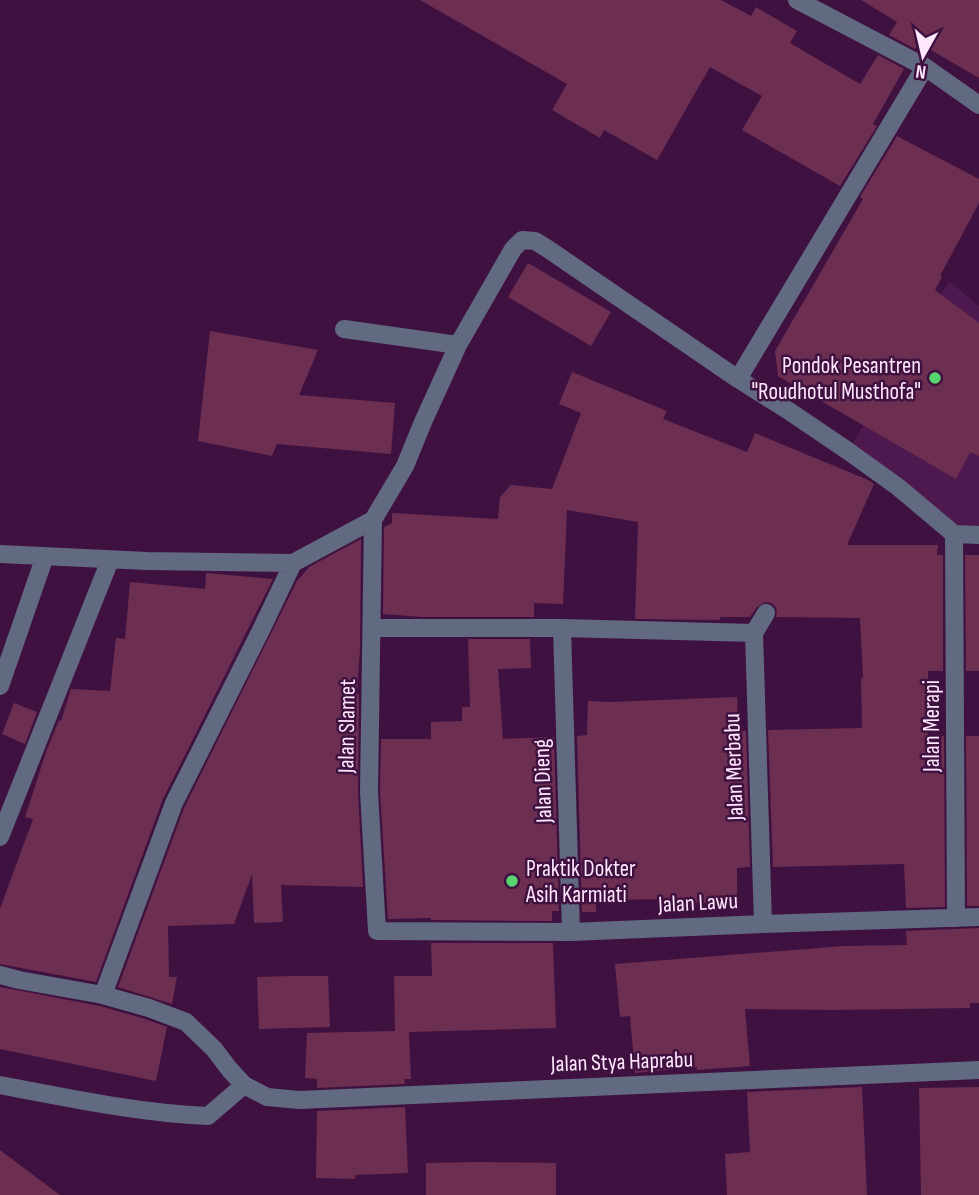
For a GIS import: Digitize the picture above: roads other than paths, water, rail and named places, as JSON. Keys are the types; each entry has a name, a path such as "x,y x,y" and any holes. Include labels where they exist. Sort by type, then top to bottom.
{"street":[{"path":"797,0 824,6 925,67 979,105"},
{"path":"738,379 925,67"},
{"path":"0,554 110,560 293,563 373,520 405,466 458,345 513,249 522,240 535,241 548,248 848,451 898,487 954,534 979,535"},
{"path":"344,329 458,345"},
{"name":"Jalan Slamet","path":"373,520 369,792 377,931"},
{"name":"Jalan Merapi","path":"954,534 956,918"},
{"path":"0,686 45,556"},
{"path":"0,836 110,560"},
{"path":"103,995 174,803 293,563"},
{"path":"372,628 562,628 754,633 766,613"},
{"name":"Jalan Dieng","path":"562,628 571,932"},
{"name":"Jalan Merbabu","path":"754,633 763,924"},
{"name":"Jalan Lawu","path":"377,931 571,932 979,917"},
{"path":"0,975 103,995 187,1022 244,1085 208,1116 132,1110 0,1085"},
{"name":"Jalan Stya Haprabu","path":"244,1085 267,1097 299,1100 979,1070"}],"place":[{"name":"Pondok Pesantren \"Roudhotul Musthofa\"","path":"935,378"},
{"name":"Praktik Dokter Asih Karmiati","path":"512,881"}]}
